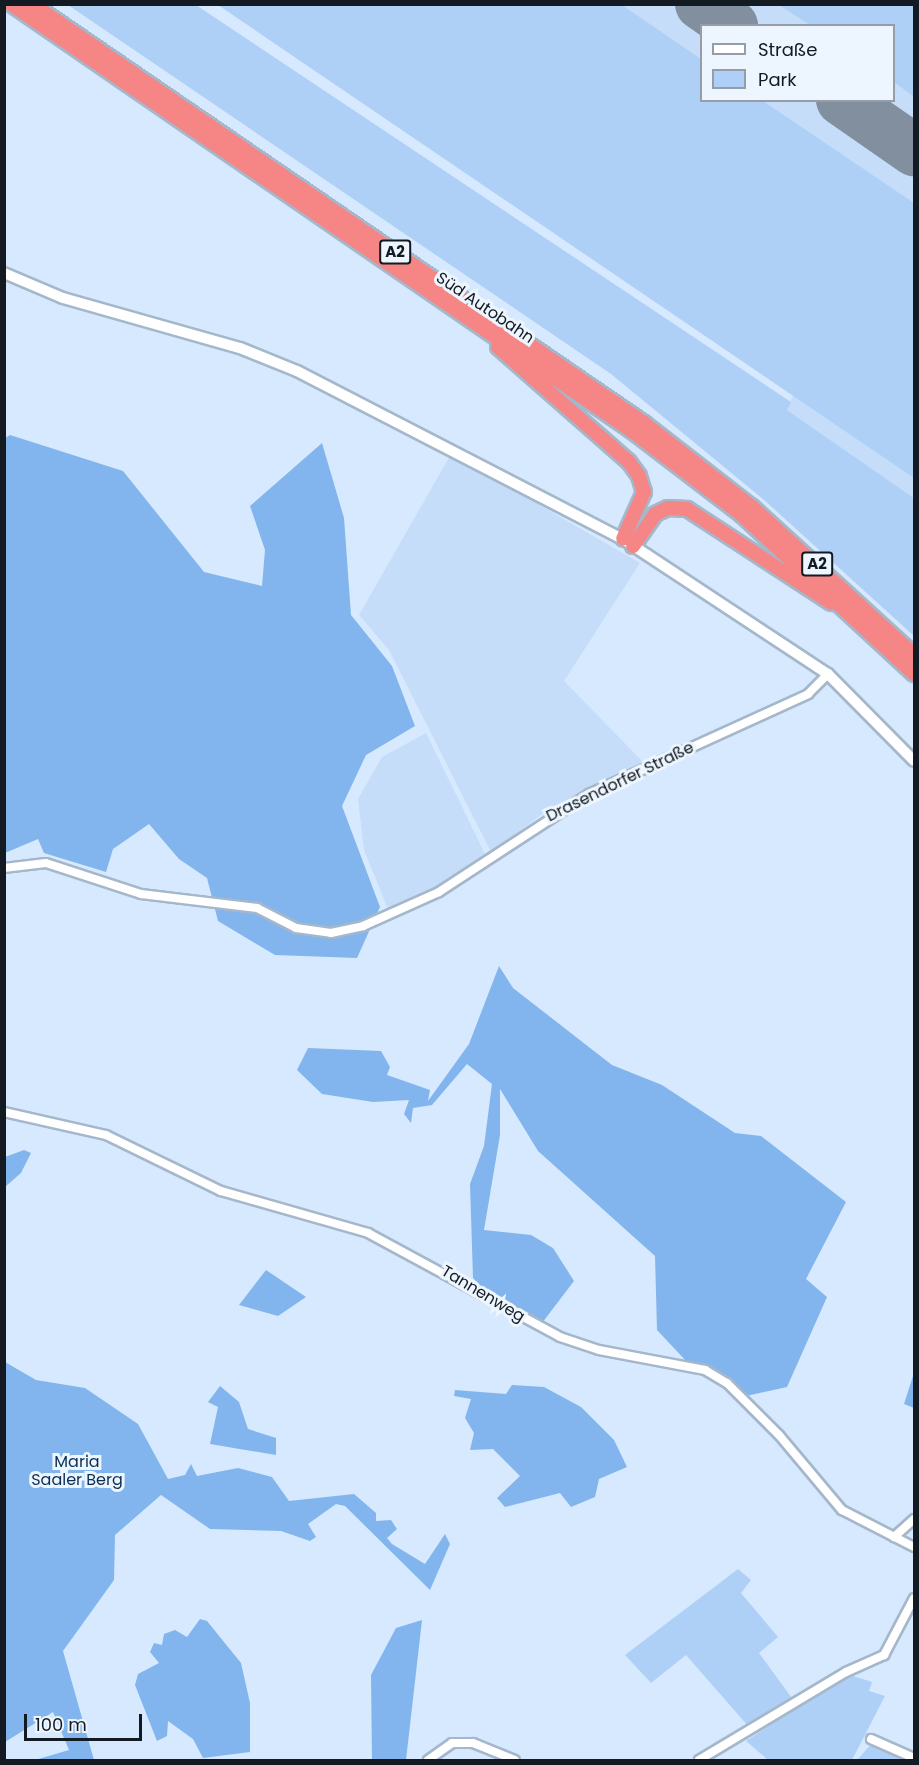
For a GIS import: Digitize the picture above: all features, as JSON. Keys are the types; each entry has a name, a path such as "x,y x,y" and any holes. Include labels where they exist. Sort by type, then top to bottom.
{"highway":[{"name":"Süd Autobahn","path":"10,4 459,311 685,471 860,620 915,674"},
{"name":"Süd Autobahn","path":"32,4 644,423 786,537 915,655"},
{"path":"459,311 629,462 644,492 628,543"},
{"path":"628,543 655,514 687,509 860,620"}],"main road":[{"path":"4,273 63,298 240,348 297,371 628,543 828,674 915,761"}],"street":[{"name":"Drasendorfer Straße","path":"4,868 46,863 141,894 257,908 296,928 331,933 363,926 450,886 540,820 589,794 808,694 828,674"},
{"name":"Tannenweg","path":"4,1112 106,1135 231,1195 368,1233 560,1337 599,1350 705,1370 727,1383 779,1435 842,1510 915,1549"},
{"path":"894,1537 915,1519"},
{"path":"699,1761 846,1672 884,1655 915,1598"},
{"path":"870,1739 915,1758"},
{"path":"428,1761 452,1743 473,1743 515,1761"}],"shaded area":[{"path":"405,5 914,5 914,498 787,410 834,297"},
{"path":"451,454 640,563 564,681 645,764 541,815 491,852 389,650 359,615"},
{"path":"426,733 485,854 445,885 388,909 364,850 358,799 382,757"}],"green space":[{"path":"68,5 196,5 791,402 787,410 914,498 914,636 763,499 611,374"},
{"path":"218,5 622,5 700,58 700,102 764,102 914,203 914,478"},
{"path":"779,5 914,5 914,97 895,83 895,24 808,24"},
{"path":"10,435 123,471 204,572 262,586 265,550 250,506 322,443 344,518 351,615 392,666 415,726 366,755 342,806 380,907 357,958 275,955 218,921 207,878 179,859 149,824 113,849 106,872 44,853 38,839 5,853 5,438"},
{"path":"499,966 513,988 612,1065 662,1085 735,1133 761,1136 846,1202 806,1279 827,1297 787,1387 746,1396 719,1371 687,1362 657,1330 655,1256 538,1151 500,1089 500,1135 484,1230 531,1235 553,1248 574,1281 542,1323 484,1289 473,1278 470,1184 484,1146 492,1084 467,1064 432,1105 413,1108 411,1123 404,1114 409,1100 373,1102 322,1094 297,1070 308,1048 381,1051 390,1067 387,1075 430,1090 428,1101 469,1044"},
{"path":"24,1150 31,1153 21,1173 5,1187 5,1157"},
{"path":"266,1270 306,1297 278,1316 239,1305"},
{"name":"Maria Saaler Berg","path":"5,1362 36,1380 85,1388 138,1424 168,1479 185,1475 191,1464 197,1476 238,1468 272,1477 289,1501 354,1494 376,1513 376,1521 391,1520 397,1529 387,1538 392,1544 425,1564 445,1534 450,1544 430,1590 345,1506 336,1504 308,1524 316,1537 310,1541 281,1531 210,1529 161,1495 115,1535 114,1580 63,1651 94,1760 35,1760 69,1750 53,1712 5,1742"},
{"path":"914,1373 914,1408 904,1404"},
{"path":"512,1385 544,1387 581,1407 614,1440 627,1467 599,1479 595,1497 571,1507 560,1493 505,1507 497,1498 520,1476 493,1449 470,1450 474,1433 465,1418 471,1399 454,1396 455,1390 506,1394"},
{"path":"220,1386 239,1402 248,1429 276,1438 276,1455 210,1444 218,1407 208,1402"},
{"path":"738,1569 751,1580 741,1593 778,1637 759,1653 794,1701 749,1727 686,1655 651,1683 625,1655"},
{"path":"200,1619 207,1621 241,1663 250,1703 250,1752 203,1758 193,1739 168,1721 167,1736 157,1741 135,1685 138,1674 159,1663 150,1652 154,1643 162,1645 164,1634 175,1630 187,1637"},
{"path":"422,1620 406,1760 372,1760 371,1675 396,1628"},
{"path":"847,1674 872,1682 869,1691 885,1696 852,1760 768,1760 746,1741"},
{"path":"872,1743 912,1760 857,1760"}],"runway":[{"path":"701,4 729,24"},
{"path":"845,102 914,150"}]}
